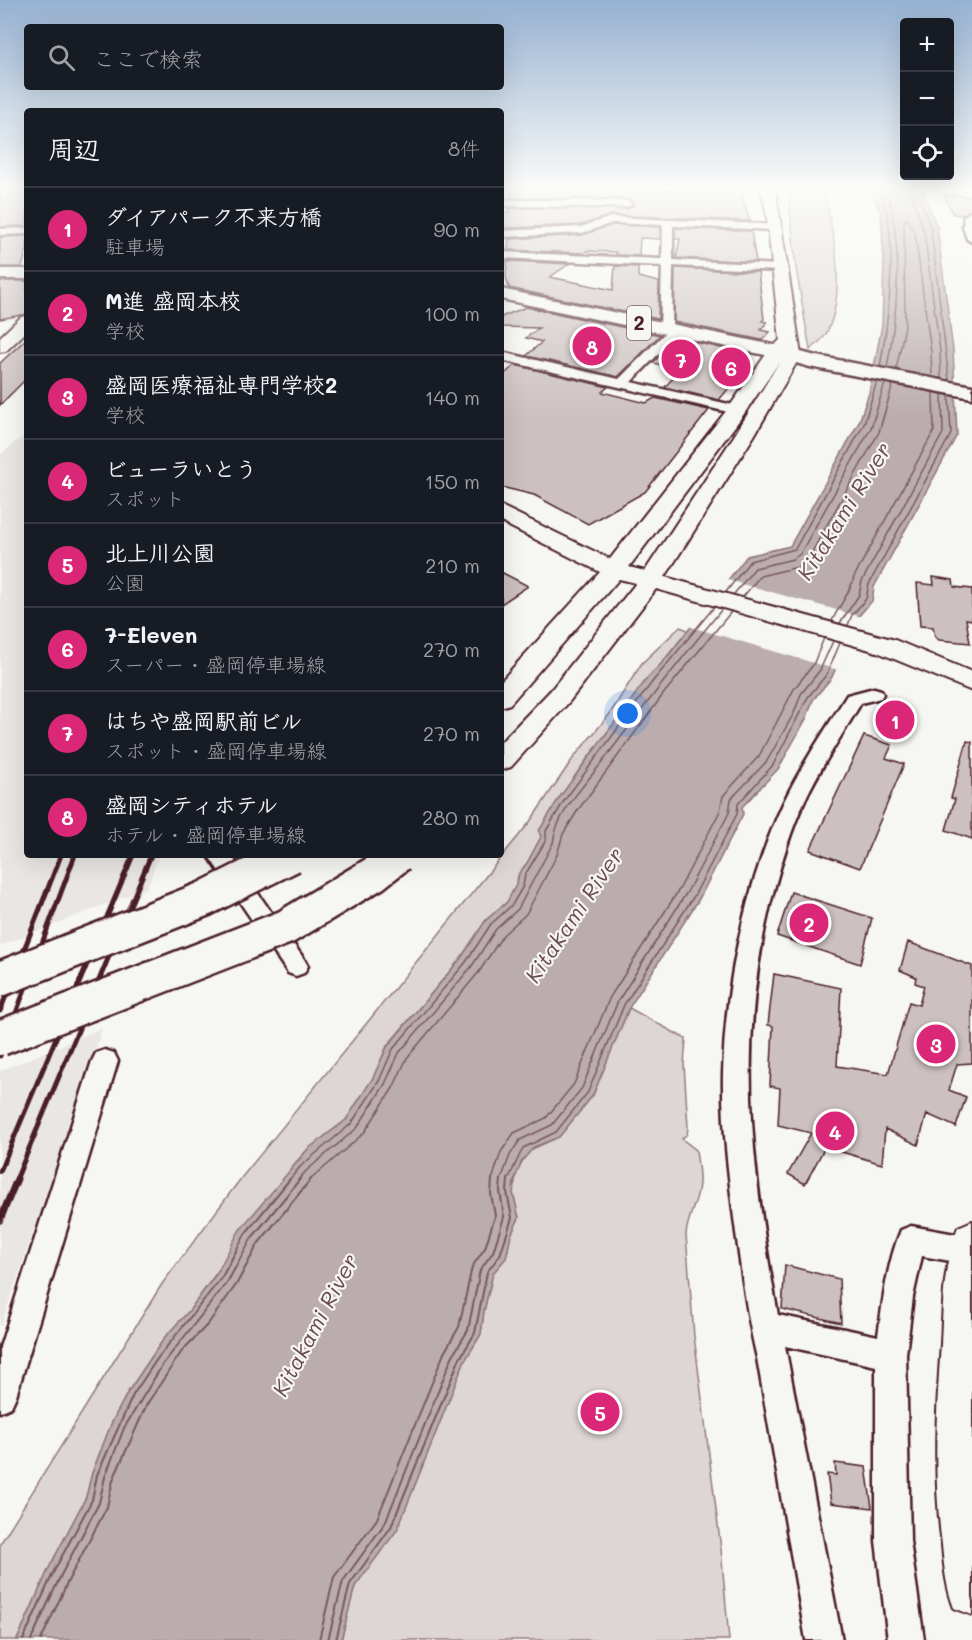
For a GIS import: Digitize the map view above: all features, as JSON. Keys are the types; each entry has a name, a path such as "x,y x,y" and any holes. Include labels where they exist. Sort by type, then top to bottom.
{"main road":[{"name":"2","path":"507,300 972,392"}],"street":[{"path":"622,384 668,333 668,264"},
{"path":"680,264 779,268"},
{"path":"504,757 561,696 651,580 744,436 788,355 779,264"},
{"path":"0,274 24,274"},
{"path":"0,347 24,324"},
{"path":"509,689 614,570 737,410 788,355"},
{"path":"504,357 737,410"},
{"path":"504,515 614,570 886,646 972,682"},
{"path":"824,1640 764,1327 742,1172 736,1108 738,1035 750,941 765,881 788,815 825,743 854,699 874,694"},
{"path":"221,858 297,966"},
{"path":"0,979 204,899 286,858"},
{"path":"0,1038 286,927 374,874 394,858"},
{"path":"0,1396 105,1061"},
{"path":"906,1640 893,1541 891,1353 898,1297 910,1240 970,1259 959,1409 960,1502 972,1590"},
{"path":"764,1327 891,1353"}],"shaded area":[{"path":"796,264 836,264 836,299 833,317 825,336 810,350"},
{"path":"24,435 24,858 158,858 147,888 0,946 0,455"},
{"path":"680,627 688,630 573,778 539,831 541,837 519,873 507,902 486,920 461,958 387,1046 373,1078 346,1120 308,1149 296,1162 189,1311 165,1337 128,1392 112,1422 92,1473 86,1497 49,1568 17,1640 0,1640 0,1544 162,1284 242,1177 501,858 504,858 504,854 529,823 574,757 609,715 642,663"},
{"path":"629,1008 686,1039 684,1064 688,1128 687,1134 682,1139 696,1150 699,1180 697,1197 686,1235 694,1336 721,1549 729,1640 341,1640 355,1586 397,1530 464,1362 481,1334 493,1273 506,1258 511,1235 519,1218 513,1193 517,1171 528,1151 559,1137 593,1095"},
{"path":"102,1028 91,1066 0,1328 0,1071"}],"water":[{"name":"Kitakami River","path":"884,264 942,264 953,350 957,435 874,587 872,601 857,618 832,677 813,700 806,719 778,769 742,807 743,814 699,899 629,1008 593,1095 559,1137 534,1147 522,1161 514,1181 513,1193 519,1218 511,1235 506,1258 493,1273 481,1334 464,1362 397,1530 355,1586 341,1640 17,1640 49,1568 86,1497 92,1473 112,1422 128,1392 165,1337 189,1311 217,1273 239,1231 308,1149 346,1120 373,1078 387,1047 461,958 486,920 507,902 517,883 519,873 541,837 539,831 559,798 648,677 664,661 747,556 790,546 859,422 869,393 882,325"}],"pier":[{"path":"871,364 958,380 959,398 868,380"},
{"path":"724,579 862,617 838,670 688,626"}],"building":[{"path":"0,264 23,264 22,267 0,267"},
{"path":"507,264 569,264 550,277 613,290 615,266 638,267 638,277 659,282 658,319 509,288 506,277"},
{"path":"675,268 758,272 764,319 762,321 767,322 761,330 770,332 762,340 674,322"},
{"path":"0,281 24,281 24,315 0,319"},
{"path":"526,307 660,335 618,377 526,356 542,342 526,338 539,328 504,327 504,316"},
{"path":"676,338 748,354 739,363 748,365 719,400 665,387 681,369 653,363"},
{"path":"24,341 24,381 0,405 0,363"},
{"path":"515,365 608,387 602,392 646,403 655,398 709,410 645,492 588,524 534,495 504,488 504,374"},
{"path":"504,574 528,586 504,602"},
{"path":"933,577 953,580 954,587 972,589 972,620 966,619 970,643 939,640 935,637 933,627 920,626 917,583 934,585"},
{"path":"864,736 892,745 886,758 904,764 860,868 810,850"},
{"path":"967,741 972,742 972,839 946,830 955,799 951,798"},
{"path":"791,892 872,918 860,964 777,936"},
{"path":"908,942 972,966 972,1063 957,1064 949,1090 966,1097 956,1127 927,1114 918,1145 885,1129 882,1164 825,1147 805,1184 788,1174 811,1133 778,1125 780,1088 770,1086 773,1026 768,1025 774,974 841,988 837,1066 888,1074 909,1002 919,1005 924,986 915,983 916,977 900,970"},
{"path":"785,1265 839,1279 841,1323 782,1309"},
{"path":"835,1463 866,1467 872,1508 831,1503 827,1474 836,1475"}],"railway":[{"path":"0,1011 60,858"},
{"path":"0,1056 74,858"},
{"path":"0,1171 132,858"},
{"path":"16,1180 150,858"},
{"path":"0,1220 17,1179"}],"place":[{"name":"盛岡シティホテル","path":"592,346"},
{"name":"はちや盛岡駅前ビル","path":"681,359"},
{"name":"7-Eleven","path":"731,367"},
{"name":"ダイアパーク不来方橋","path":"895,720"},
{"name":"M進 盛岡本校","path":"809,923"},
{"name":"盛岡医療福祉専門学校2","path":"936,1044"},
{"name":"ビューラいとう","path":"835,1131"},
{"name":"北上川公園","path":"600,1412"}]}
